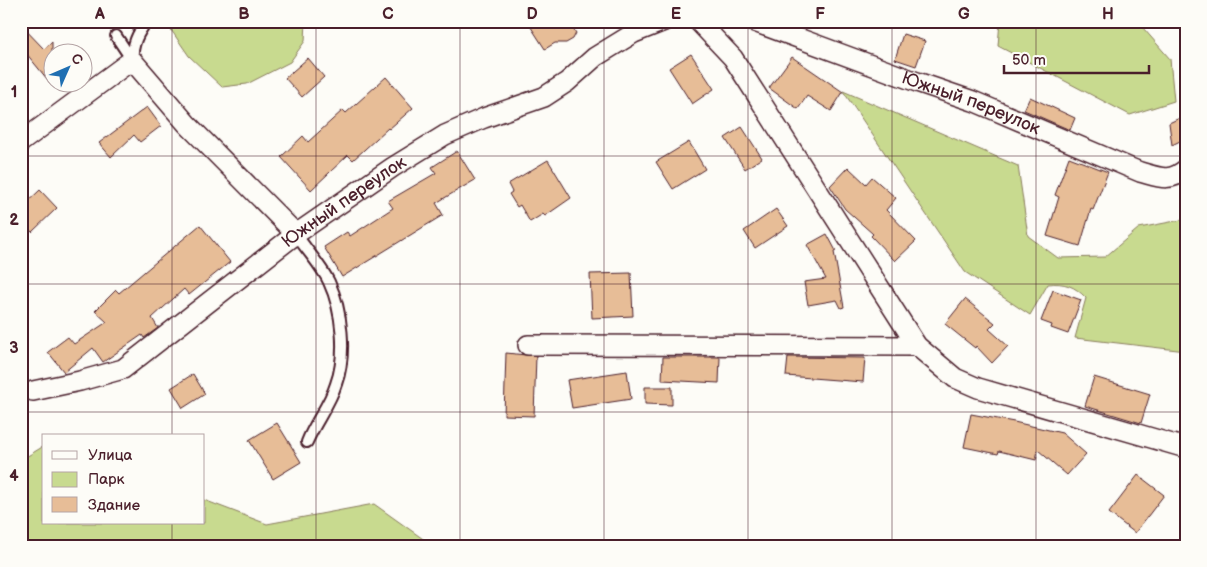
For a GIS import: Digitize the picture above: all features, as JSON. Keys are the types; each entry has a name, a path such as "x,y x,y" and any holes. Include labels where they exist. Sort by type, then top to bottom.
{"street":[{"name":"Южный переулок","path":"34,391 80,382 122,368 296,234 393,168 445,135 484,118 544,97 567,82 595,57 634,34 664,21"},
{"path":"698,21 733,58 917,346 955,378 978,388 1186,448"},
{"name":"Южный переулок","path":"752,21 973,101 1140,172 1165,179 1175,177 1186,169"},
{"path":"21,142 132,60 187,124 296,234"},
{"path":"528,345 917,346"}],"lane":[{"path":"132,60 133,45 137,33 147,21"},
{"path":"116,36 132,60"},
{"path":"296,234 328,281 340,312 342,347 337,383 313,426 307,442"}],"green space":[{"path":"165,21 306,21 305,41 290,62 247,84 222,87 189,56"},
{"path":"1000,21 1137,21 1170,59 1174,101 1130,115 998,46"},
{"path":"843,91 1018,166 1028,236 1058,258 1105,257 1139,228 1186,219 1186,351 1075,338 1086,298 1078,290 1064,284 1048,284 1030,315 965,272"},
{"path":"42,447 42,524 205,524 205,500 267,524 374,504 433,546 21,546 21,460"}],"building":[{"path":"527,21 568,21 576,33 573,39 566,43 555,43 545,49"},
{"path":"21,25 42,47 42,73 21,47"},
{"path":"903,34 925,41 916,66 895,59"},
{"path":"691,54 714,89 692,104 669,68"},
{"path":"792,57 843,92 831,111 807,96 798,109 769,88"},
{"path":"308,58 324,77 302,97 285,78"},
{"path":"386,77 413,108 353,160 348,155 311,190 281,157 303,136 308,142 343,110 346,113"},
{"path":"1030,97 1075,118 1070,130 1024,110"},
{"path":"147,107 161,126 140,142 134,135 111,157 99,143"},
{"path":"1186,115 1186,138 1172,145 1169,123"},
{"path":"742,127 762,158 745,169 725,138"},
{"path":"689,142 705,169 673,189 656,162"},
{"path":"457,151 475,180 436,203 443,215 342,277 324,247 347,232 350,236 393,208 388,201 436,173 432,167"},
{"path":"1069,157 1108,172 1093,210 1091,209 1080,246 1047,236 1059,197 1055,195"},
{"path":"548,160 571,198 545,216 543,214 530,222 520,205 517,207 509,194 512,192 508,184"},
{"path":"848,167 866,184 872,177 896,198 886,210 916,241 895,261 871,236 873,234 845,209 830,186"},
{"path":"40,190 57,208 32,232 21,221 21,208"},
{"path":"776,209 788,226 755,248 744,231"},
{"path":"200,225 230,262 189,295 184,289 152,318 158,328 144,338 142,335 103,362 93,348 64,372 48,352 68,337 74,344 107,322 95,311 116,290 119,293"},
{"path":"827,234 836,251 834,252 844,307 841,308 837,300 808,305 804,282 826,279 807,245"},
{"path":"631,273 633,316 592,318 590,274"},
{"path":"1053,290 1081,300 1068,334 1051,328 1052,325 1041,321"},
{"path":"965,299 995,323 989,329 1008,346 992,363 976,346 975,348 945,324"},
{"path":"506,353 536,356 534,416 504,415"},
{"path":"663,357 720,357 719,383 662,380"},
{"path":"788,357 865,358 863,382 786,376"},
{"path":"627,371 631,399 572,408 567,380"},
{"path":"193,374 205,394 183,408 171,388"},
{"path":"1094,377 1150,394 1141,423 1085,406"},
{"path":"645,387 672,387 672,405 645,404"},
{"path":"971,414 1062,433 1086,454 1067,475 1038,450 1036,460 999,451 998,454 964,447"},
{"path":"277,423 301,462 273,479 249,440"},
{"path":"1138,475 1164,495 1135,533 1109,513"}]}
